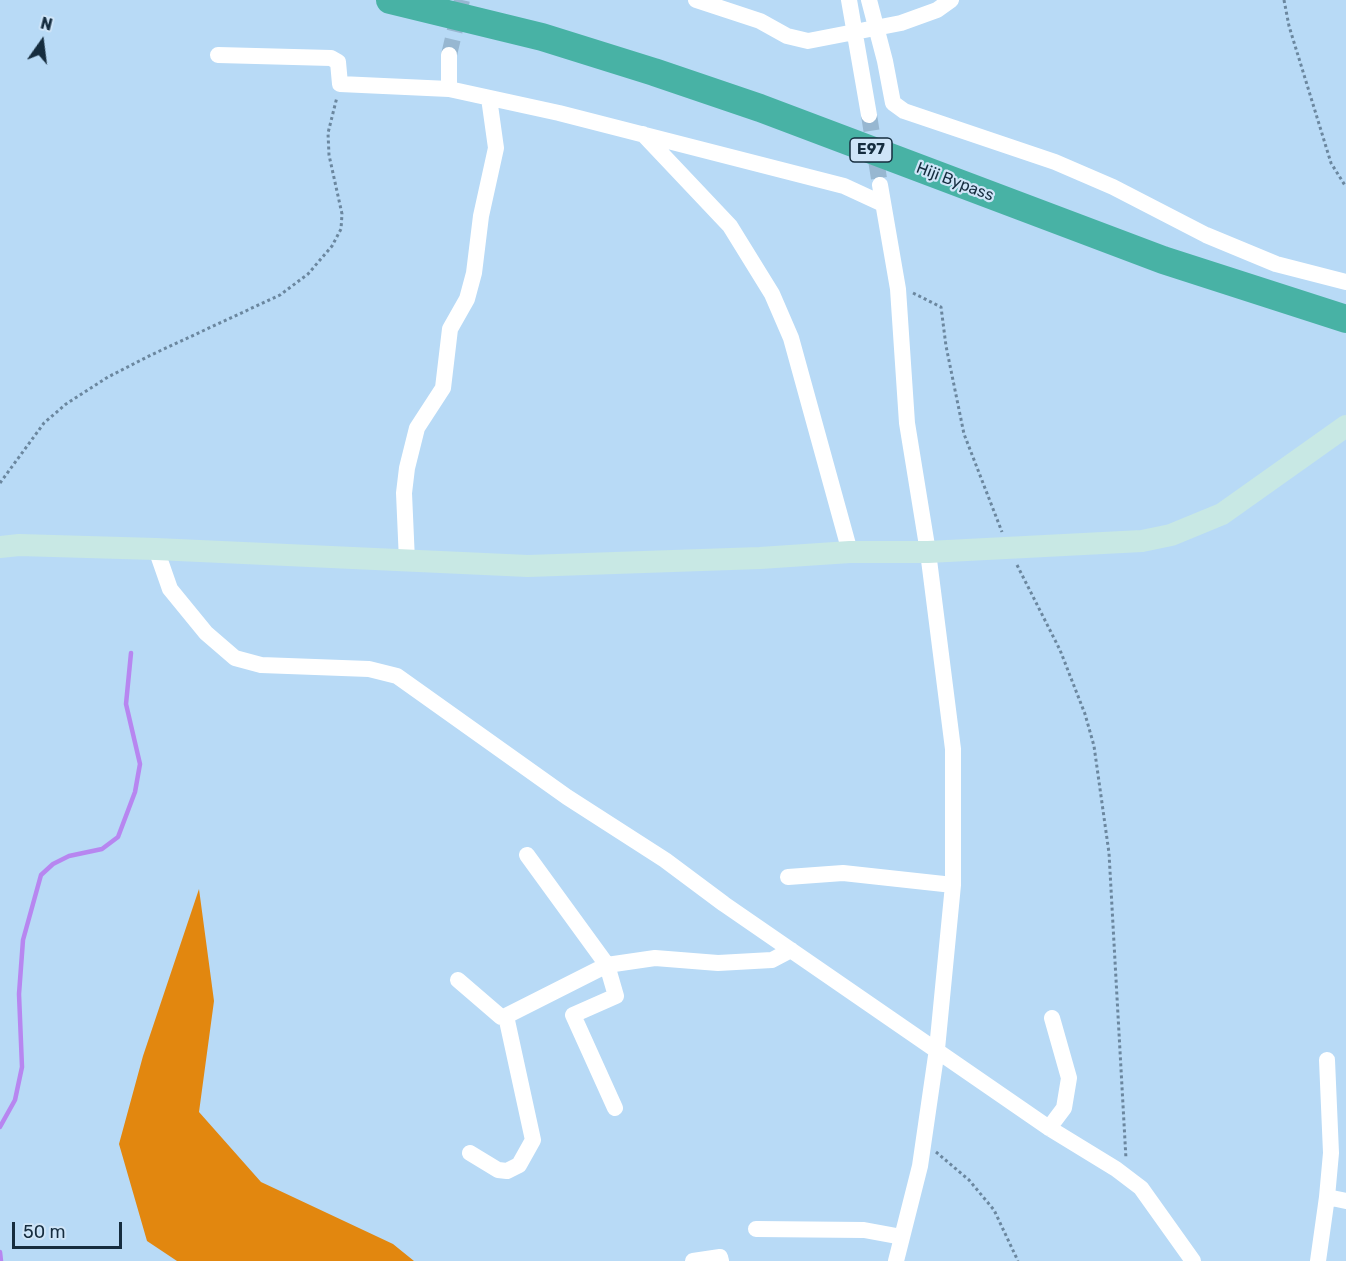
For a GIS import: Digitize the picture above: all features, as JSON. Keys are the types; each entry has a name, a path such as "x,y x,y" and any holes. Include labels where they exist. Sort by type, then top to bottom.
{"highway":[{"name":"Hiji Bypass","path":"390,0 542,37 654,72 760,108 1163,260 1346,319"}],"street":[{"path":"696,0 760,21 787,36 808,41 873,30 937,10 951,0"},
{"path":"849,0 869,115"},
{"path":"869,0 873,30 893,103 904,111 1045,158 1113,187 1206,235 1275,264 1346,282"},
{"path":"218,55 331,58 338,62 340,84 449,89 643,134 844,186 883,204"},
{"path":"449,89 450,55"},
{"path":"407,561 404,493 407,468 417,428 443,388 450,329 467,298 474,273 481,216 496,148 489,98"},
{"path":"643,134 730,226 772,294 794,349 850,552"},
{"path":"880,185 898,289 907,423 928,552 953,749 953,885 937,1049 924,1146 896,1261"},
{"path":"0,547 19,545 156,549 528,566 760,558 850,552 928,552 1009,546 1142,541 1171,535 1222,514 1346,426"},
{"path":"156,549 170,589 206,633 235,658 261,665 369,669 397,676 567,797 666,860 791,950 1049,1128 1141,1188 1193,1261"},
{"path":"526,855 607,965 616,996 573,1015 615,1108"},
{"path":"788,877 843,873 953,885"},
{"path":"458,980 501,1017 607,965 655,958 718,963 772,960 791,950"},
{"path":"470,1153 498,1170 507,1171 519,1165 533,1140 506,1016"},
{"path":"1049,1128 1064,1108 1069,1078 1052,1018"},
{"path":"1318,1261 1331,1153 1327,1060"},
{"path":"1327,1197 1346,1201"},
{"path":"756,1229 864,1230 902,1237"},
{"path":"693,1261 720,1257 721,1261"}],"path":[{"path":"1284,0 1288,26 1331,163 1346,187"},
{"path":"0,483 44,423 66,404 108,377 151,355 280,295 308,274 332,246 341,229 342,214 329,155 328,133 340,84"},
{"path":"898,289 921,295 941,307 963,434 993,514 1060,650 1085,714 1094,746 1109,853 1127,1179"},
{"path":"924,1146 942,1156 969,1180 994,1210 1018,1261"}],"shaded area":[{"path":"199,889 214,1001 199,1112 261,1182 393,1244 414,1261 177,1261 147,1241 119,1144 143,1056"}],"waterway":[{"path":"0,1127 15,1100 22,1067 19,994 23,940 41,875 53,864 69,856 102,849 118,837 135,792 140,764 126,704 131,653"},
{"path":"0,1252 1,1261"}],"tunnel":[{"path":"449,55 462,0"},
{"path":"869,115 880,185"}]}
